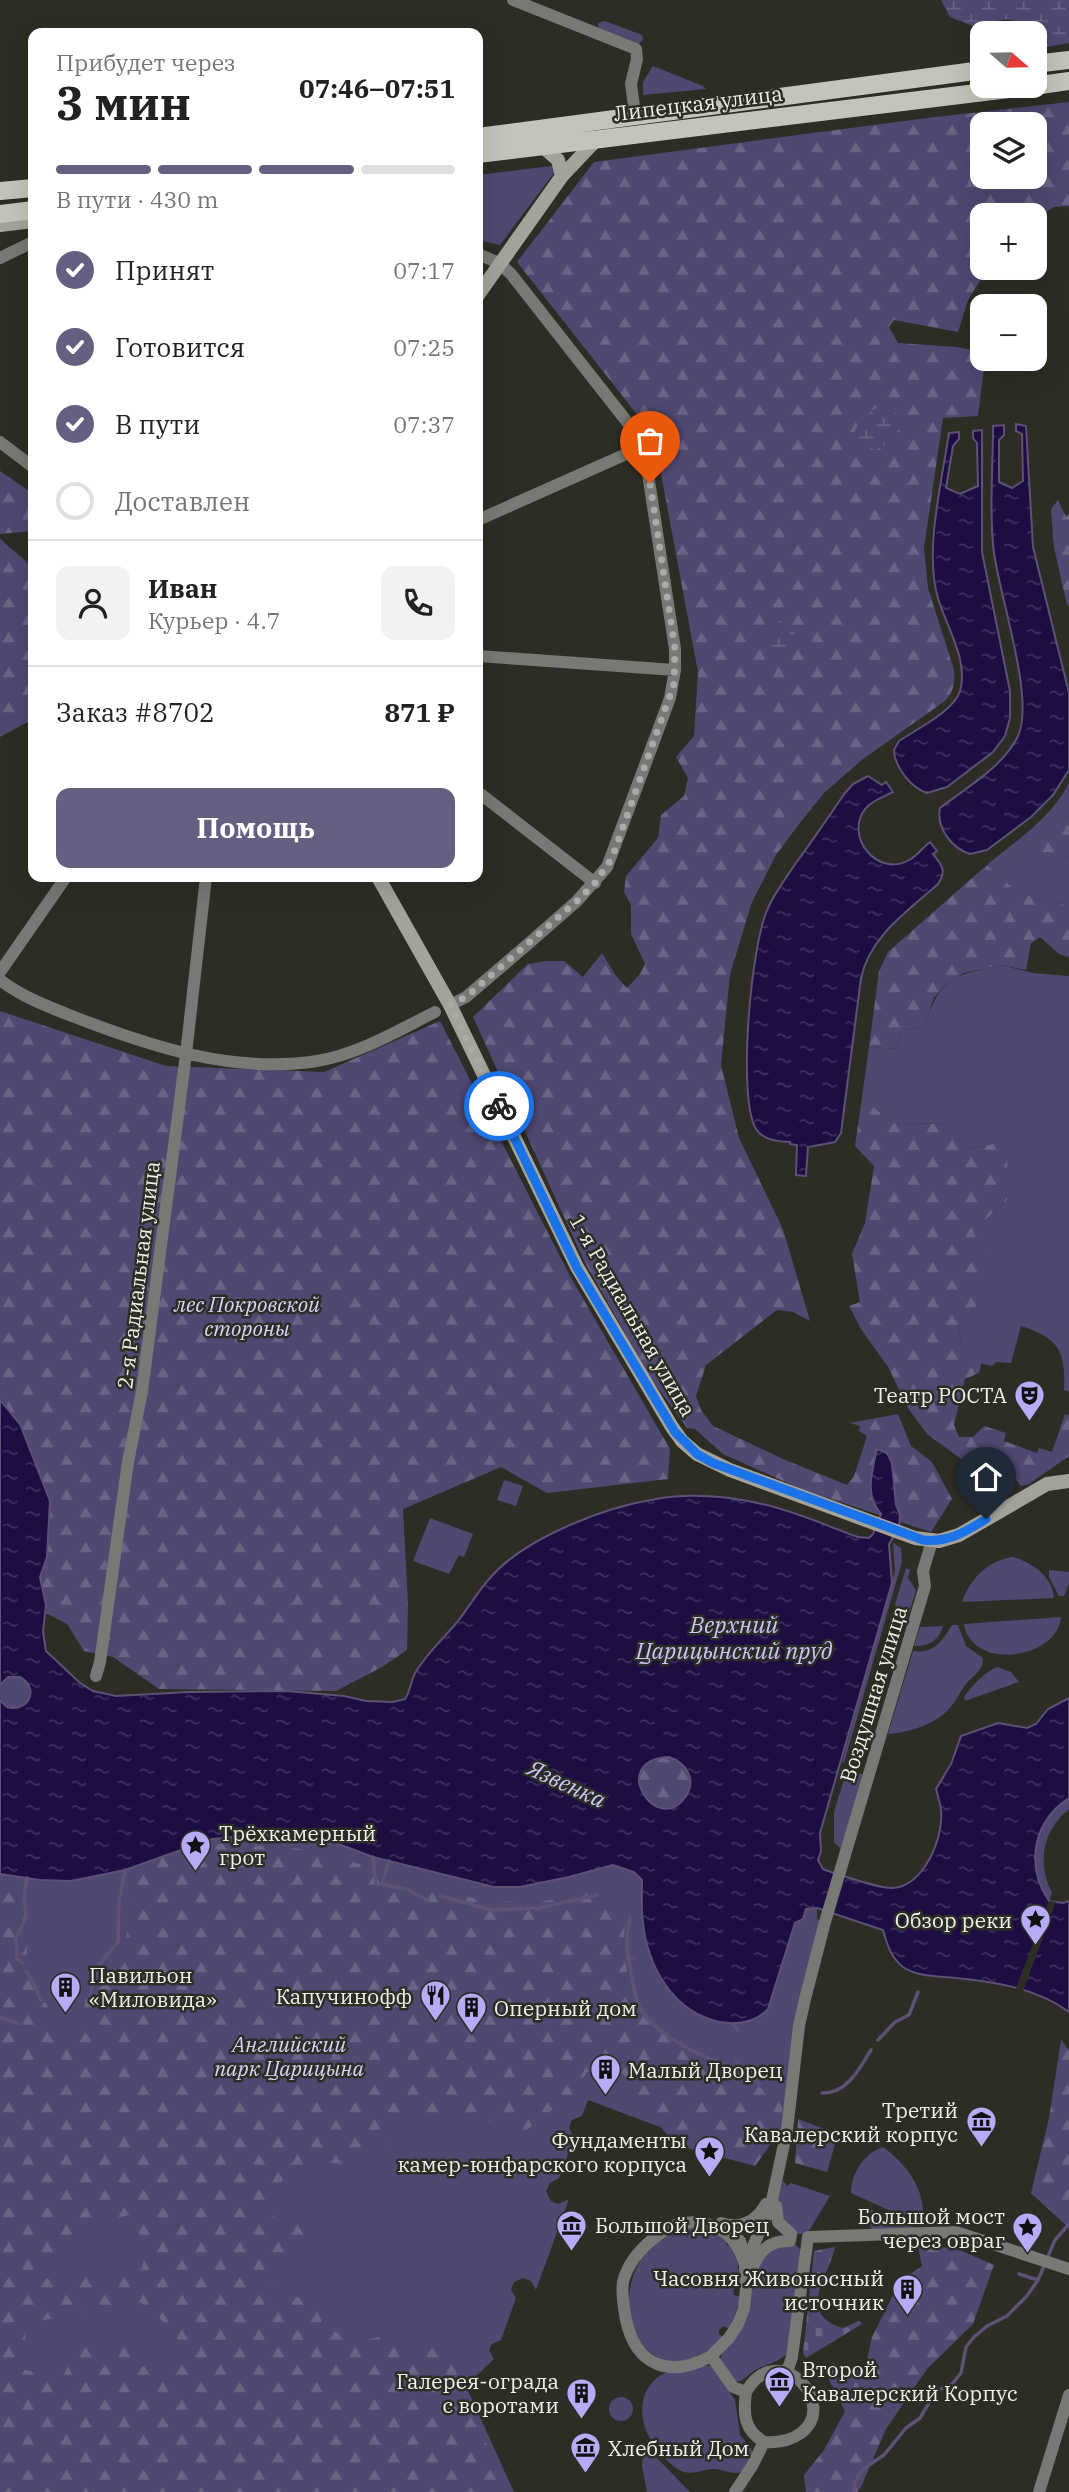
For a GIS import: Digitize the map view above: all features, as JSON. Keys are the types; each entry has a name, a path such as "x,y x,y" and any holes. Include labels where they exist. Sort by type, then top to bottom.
{"main road":[{"path":"1047,63 1069,60"},
{"name":"Липецкая улица","path":"483,135 970,72"},
{"name":"Липецкая улица","path":"1047,84 1069,81"},
{"name":"Липецкая улица","path":"483,153 970,94"},
{"path":"483,287 562,176 598,138"},
{"path":"541,145 558,160 562,176"},
{"path":"0,191 28,188"},
{"path":"0,214 28,211"},
{"path":"0,225 28,222"},
{"name":"1-я Радиальная улица","path":"381,882 450,1005 577,1268 682,1441 713,1463 900,1533 932,1541"},
{"path":"932,1541 959,1535 1047,1484 1069,1481"}],"street":[{"path":"513,0 636,49 637,60 631,84 635,114"},
{"path":"0,258 28,244"},
{"path":"450,1005 466,997 508,962 595,883 612,858 670,698 675,670 673,635 642,447 635,432 511,274 499,263 483,256"},
{"path":"0,442 28,463"},
{"path":"483,518 642,447"},
{"path":"483,656 675,670"},
{"path":"483,796 595,883"},
{"path":"0,972 63,882"},
{"name":"2-я Радиальная улица","path":"96,1675 102,1650 128,1462 142,1391 205,882"},
{"path":"0,981 54,1009 148,1044 186,1054 244,1062 292,1064 319,1061 362,1048 435,1012"},
{"name":"Воздушная улица","path":"771,2205 788,2130 799,2025 825,1920 925,1586 923,1571 932,1541"},
{"path":"766,2204 776,2206 778,2222 791,2237 790,2241 781,2240 764,2248 757,2256 750,2273 732,2235 721,2223 736,2226 747,2223 756,2218 766,2204"},
{"path":"771,2205 757,2236 746,2262 744,2308 738,2324 724,2343 710,2356 683,2367 663,2366 640,2352 628,2329 623,2285 634,2259 646,2244 666,2228 691,2222 705,2224 732,2235 757,2236 791,2237 807,2242"},
{"path":"787,2372 792,2357 808,2238 956,2232 1069,2269"},
{"path":"710,2356 733,2387 746,2392"},
{"path":"787,2372 805,2386 813,2401 813,2414 808,2427 799,2435 788,2440 764,2442 755,2437 747,2426 743,2412 746,2392 756,2379 765,2374 787,2372"},
{"path":"1039,2492 1069,2395"},
{"path":"735,2492 764,2442"}],"green space":[{"path":"941,0 1069,0 1069,43 1047,47 1047,21 970,21 970,25 950,17"},
{"path":"605,21 642,35 643,40 638,44 599,28 598,23"},
{"path":"653,66 706,89 643,95 643,82"},
{"path":"1069,102 1069,206 1054,207 1047,212 1047,203 970,203 970,280 980,280 970,294 958,332 894,320 889,327 898,343 970,350 970,371 984,371 978,416 943,418 924,548 928,588 954,670 954,683 945,701 863,759 824,793 776,855 752,902 730,974 721,1065 739,1138 783,1229 810,1321 793,1312 777,1310 706,1365 696,1396 701,1410 713,1426 847,1485 854,1476 867,1436 859,1431 860,1426 850,1423 898,1414 911,1446 932,1462 952,1499 931,1532 801,1489 723,1454 695,1429 687,1428 650,1377 584,1261 473,1017 528,964 564,961 583,977 602,953 627,988 640,974 645,964 631,934 631,905 624,892 626,876 658,838 661,815 684,796 688,778 676,757 694,736 698,672 654,436 517,262 594,162 970,113 970,189 1047,189 1047,112 980,112"},
{"path":"560,165 500,245 483,241 483,174"},
{"path":"882,405 892,409 903,424 888,443 876,450 853,438 863,418"},
{"path":"0,471 28,491 28,531 0,534"},
{"path":"1058,500 1066,517 1069,514 1069,606 1054,547 1051,509"},
{"path":"0,538 28,564 28,722 0,737"},
{"path":"779,620 795,632 791,654 783,656 775,653 768,644 773,628"},
{"path":"1069,783 1069,816 1051,824 1041,852 1069,858 1069,905 1024,894 1006,883 987,865 1043,818"},
{"path":"1069,816 1069,858 1040,852 1051,824"},
{"path":"987,865 1006,883 1024,894 1069,905 1069,957 1059,954 1040,937 1031,943 1026,970 1001,965 964,973 946,984 934,998 924,1026 902,1030 896,1049 869,1047 879,971 888,952"},
{"path":"1001,965 1033,973 1069,976 1069,1392 1064,1390 1063,1365 1057,1347 1044,1335 1021,1326 1011,1363 996,1362 992,1366 964,1359 959,1332 983,1295 973,1232 1007,1200 996,1143 971,1149 958,1138 948,1124 893,1123 875,1108 861,1104 869,1047 896,1049 902,1030 924,1026 937,997 951,981 971,972"},
{"name":"лес Покровской стороны","path":"0,1011 166,1066 324,1072 440,1021 570,1276 670,1449 668,1479 547,1493 501,1467 403,1509 408,1604 407,1650 382,1667 336,1691 159,1689 113,1657 84,1651 67,1624 46,1613 40,1577 47,1557 50,1516 20,1424 0,1400"},
{"path":"861,1104 875,1108 893,1123 948,1124 958,1138 971,1149 996,1143 1007,1153 1007,1200 973,1232 987,1257 983,1295 959,1332 962,1348 976,1353 982,1362 979,1373 965,1379 954,1425 959,1437 973,1437 984,1426 1006,1433 1004,1441 1037,1453 1039,1448 1052,1452 1065,1414 1069,1415 1069,1456 1029,1484 1021,1486 1017,1481 989,1475 972,1467 927,1434 908,1408 888,1367 861,1329 849,1306 860,1302 852,1254 865,1223 874,1166 855,1146"},
{"path":"504,1480 523,1486 516,1506 497,1500"},
{"path":"430,1518 473,1534 464,1557 459,1555 449,1574 413,1561"},
{"path":"893,1543 901,1548 902,1562 844,1763 842,1762 895,1571"},
{"path":"1012,1557 1040,1571 1050,1583 1054,1598 962,1602 981,1572 994,1563"},
{"path":"906,1568 910,1570 908,1578 916,1590 906,1624 896,1621 899,1611 895,1604"},
{"path":"1049,1570 1069,1572 1069,1583 1064,1596 1059,1596 1049,1577"},
{"path":"1061,1617 1056,1631 1046,1643 1014,1654 997,1654 982,1649 970,1639 964,1624"},
{"path":"952,1625 958,1625 966,1646 983,1658 979,1670 940,1717 918,1728 888,1734 913,1651 926,1651 936,1646"},
{"path":"943,1626 933,1641 914,1646 920,1627"},
{"path":"997,1667 1011,1672 1019,1682 965,1701 964,1697 975,1684"},
{"path":"15,1676 27,1680 31,1692 27,1704 15,1708 3,1704 -1,1692 3,1680"},
{"path":"665,1756 675,1758 683,1764 689,1772 689,1792 683,1800 675,1806 665,1808 655,1806 647,1800 641,1792 639,1782 641,1772 647,1764 655,1758"},
{"name":"Английский парк Царицына","path":"511,1757 817,1908 817,1919 825,1922 790,2099 776,2128 753,2162 588,2100 582,2116 572,2120 569,2128 574,2138 559,2178 550,2183 546,2191 551,2201 558,2204 569,2199 536,2290 531,2281 523,2278 514,2282 511,2290 516,2298 501,2340 492,2344 489,2350 494,2359 465,2384 514,2492 0,2492 0,1792"},
{"path":"847,1770 865,1775 843,1851 834,1842 834,1812"},
{"path":"1069,1798 1069,1809 1053,1827 1045,1848 1045,1870 1052,1893 1049,1901 1037,1873 1036,1845 1047,1819"},
{"name":"Английский парк Царицына","path":"224,1843 316,1850 375,1869 389,1881 478,1899 530,1904 602,1890 615,1903 628,1910 624,1934 625,1962 632,1989 643,2010 782,2102 783,2127 755,2166 676,2145 646,2110 631,2081 621,2073 597,2069 587,2072 574,2093 524,2132 469,2117 412,2117 408,2123 396,2128 389,2145 367,2154 352,2165 313,2161 303,2173 274,2184 265,2194 267,2205 275,2219 303,2225 311,2239 300,2252 274,2266 267,2281 281,2292 311,2300 325,2308 320,2326 330,2331 372,2339 390,2333 394,2336 391,2344 414,2351 448,2342 505,2492 0,2492 0,1879 16,1883 27,1894 27,1966 43,2002 47,2004 52,2030 73,2035 81,2031 87,1991 123,1966 133,1881 140,1863 172,1853","holes":["129,2215 146,2245 142,2269 39,2279 77,2227","140,2302 169,2326 188,2355 144,2367 118,2341 80,2342 62,2378 20,2369 28,2323"]},
{"path":"1061,2040 1069,2050 1069,2228 1031,2193 1049,2118"},
{"path":"798,2119 838,2134 827,2172 795,2163"},
{"path":"883,2147 906,2169 917,2187 923,2218 917,2223 851,2193 853,2179 860,2165 870,2154"},
{"path":"783,2180 787,2186 791,2183 830,2196 807,2234 791,2234 776,2206"},
{"path":"867,2208 915,2227 914,2230 873,2233 865,2211"},
{"path":"693,2227 712,2231 726,2240 737,2260 741,2287 736,2287 734,2295 741,2297 730,2329 723,2326 719,2330 719,2334 724,2338 721,2341 688,2361 672,2363 657,2357 643,2345 633,2329 629,2311 630,2292 634,2273 643,2256 656,2242 674,2231"},
{"path":"794,2243 801,2250 787,2354 735,2382 720,2360 721,2355 764,2248"},
{"path":"918,2246 955,2248 994,2265 973,2324 927,2369 886,2429 857,2492 806,2492 804,2475 824,2450 845,2411 825,2372 833,2362 843,2375 866,2364 872,2337 900,2281 922,2266"},
{"path":"835,2247 819,2293 821,2313 829,2321 843,2328 859,2321 862,2324 806,2358 803,2353 814,2251"},
{"path":"711,2366 735,2400 740,2435 751,2448 753,2456 742,2472 732,2473 716,2469 692,2473 681,2471 655,2446 645,2426 643,2404 652,2383 671,2371"},
{"path":"621,2397 629,2401 633,2409 629,2417 621,2421 613,2417 609,2409 613,2401"},
{"path":"648,2453 654,2455 690,2492 647,2492 642,2466 643,2456"}],"water":[{"path":"1016,424 1026,426 1033,547 1069,693 1069,770 1053,795 1031,817 987,850 970,854 957,847 946,836 940,822 940,808 1003,758 1018,736 1022,719 1019,674 997,572 992,522 993,426 1004,425 1004,435 999,440 999,482 1012,488 1023,481 1022,434 1016,431"},
{"path":"982,430 982,552 1010,691 1010,718 1005,736 993,752 947,787 927,793 904,776 894,750 899,741 950,706 960,691 962,680 959,656 934,579 933,538 949,433 959,432 959,439 953,446 946,488 960,494 978,486 977,443 973,438 973,431"},
{"path":"868,776 882,785 886,782 893,792 868,806 860,820 859,831 868,852 886,864 897,864 912,858 930,842 937,851 933,854 943,872 938,884 881,937 866,963 861,978 841,1133 835,1142 808,1147 806,1176 796,1175 797,1145 763,1136 756,1129 750,1112 747,1086 748,1020 756,953 768,908 777,891 845,793 853,784"},
{"name":"Верхний Царицынский пруд","path":"0,1400 20,1424 50,1501 47,1557 40,1577 46,1605 43,1632 46,1651 80,1683 93,1691 116,1696 287,1691 344,1696 366,1701 393,1702 405,1699 421,1663 458,1621 486,1583 505,1563 544,1538 590,1517 636,1503 669,1497 709,1496 774,1507 858,1537 869,1538 881,1514 871,1491 877,1449 887,1453 892,1463 896,1505 900,1514 899,1529 889,1544 892,1583 820,1833 821,1851 818,1860 823,1869 877,1886 892,1888 914,1879 930,1859 935,1846 941,1821 936,1789 951,1764 961,1736 998,1723 1027,1728 1036,1724 1048,1709 1069,1698 1069,1798 1047,1819 1036,1845 1035,1859 1041,1887 1049,1901 1069,1901 1069,2012 1043,1997 1015,1988 915,1973 903,1967 892,1955 883,1930 817,1908 806,1909 803,1919 795,1923 768,2009 752,2020 740,2023 720,2022 703,2017 676,1998 657,1971 643,1923 642,1880 634,1872 613,1865 520,1887 494,1887 373,1857 323,1838 288,1832 212,1839 125,1870 71,1881 0,1874 0,1700 7,1707 15,1708 26,1703 30,1693 26,1682 20,1677 8,1677 0,1685","holes":["669,1757 688,1772 689,1790 675,1807 663,1808 652,1803 643,1794 639,1782 641,1770 650,1761"]}],"pier":[{"path":"1049,1901 1056,1902 1022,1994 1015,1991"}],"waterway":[{"path":"373,1857 376,1885"},
{"path":"389,1861 382,1884 409,1890 428,1901"},
{"path":"105,1957 118,1942 119,1902 125,1870"},
{"path":"24,1895 27,1878"},
{"path":"440,1896 492,1910 539,1908 597,1895"},
{"path":"23,1963 17,1959 16,1938 26,1918 24,1896"},
{"path":"630,1917 627,1935 628,1958 634,1958"},
{"path":"90,1995 98,1966 105,1958"},
{"path":"628,1958 637,2001 646,2017 681,2045 734,2069"},
{"path":"26,1971 41,2000"},
{"path":"878,2040 895,2022 909,2015 918,1992"},
{"path":"0,2017 20,2024"},
{"path":"733,2024 738,2030"},
{"path":"822,2093 845,2085 871,2050"},
{"path":"736,2061 759,2084"},
{"path":"854,2492 855,2482 863,2469 884,2455 906,2428 920,2418 936,2391 952,2384 961,2373 966,2347 974,2337 987,2326 1007,2316 1026,2297 1038,2280 1055,2240 1069,2224"},
{"path":"1019,2274 1038,2280"}],"way so far":[{"path":"499,1106 450,1005 466,997 577,901 595,883 612,858 674,684 675,649 650,483"}],"place":[{"name":"Театр РОСТА","path":"1030,1422"},
{"name":"Трёхкамерный грот","path":"196,1872"},
{"name":"Обзор реки","path":"1035,1947"},
{"name":"Павильон «Миловида»","path":"66,2014"},
{"name":"Капучинофф","path":"435,2023"},
{"name":"Оперный дом","path":"471,2035"},
{"name":"Малый Дворец","path":"605,2097"},
{"name":"Третий Кавалерский корпус","path":"981,2149"},
{"name":"Фундаменты камер-юнфарского корпуса","path":"710,2179"},
{"name":"Большой Дворец","path":"572,2252"},
{"name":"Большой мост через овраг","path":"1028,2255"},
{"name":"Часовня Живоносный источник","path":"907,2317"},
{"name":"Второй Кавалерский Корпус","path":"779,2408"},
{"name":"Галерея-ограда с воротами","path":"582,2420"},
{"name":"Хлебный Дом","path":"585,2475"}],"route":[{"path":"499,1106 577,1268 675,1432 697,1454 730,1470 923,1540 939,1541 951,1538 986,1519"}],"water label":[{"name":"Язвенка","path":"567,1783"}]}
